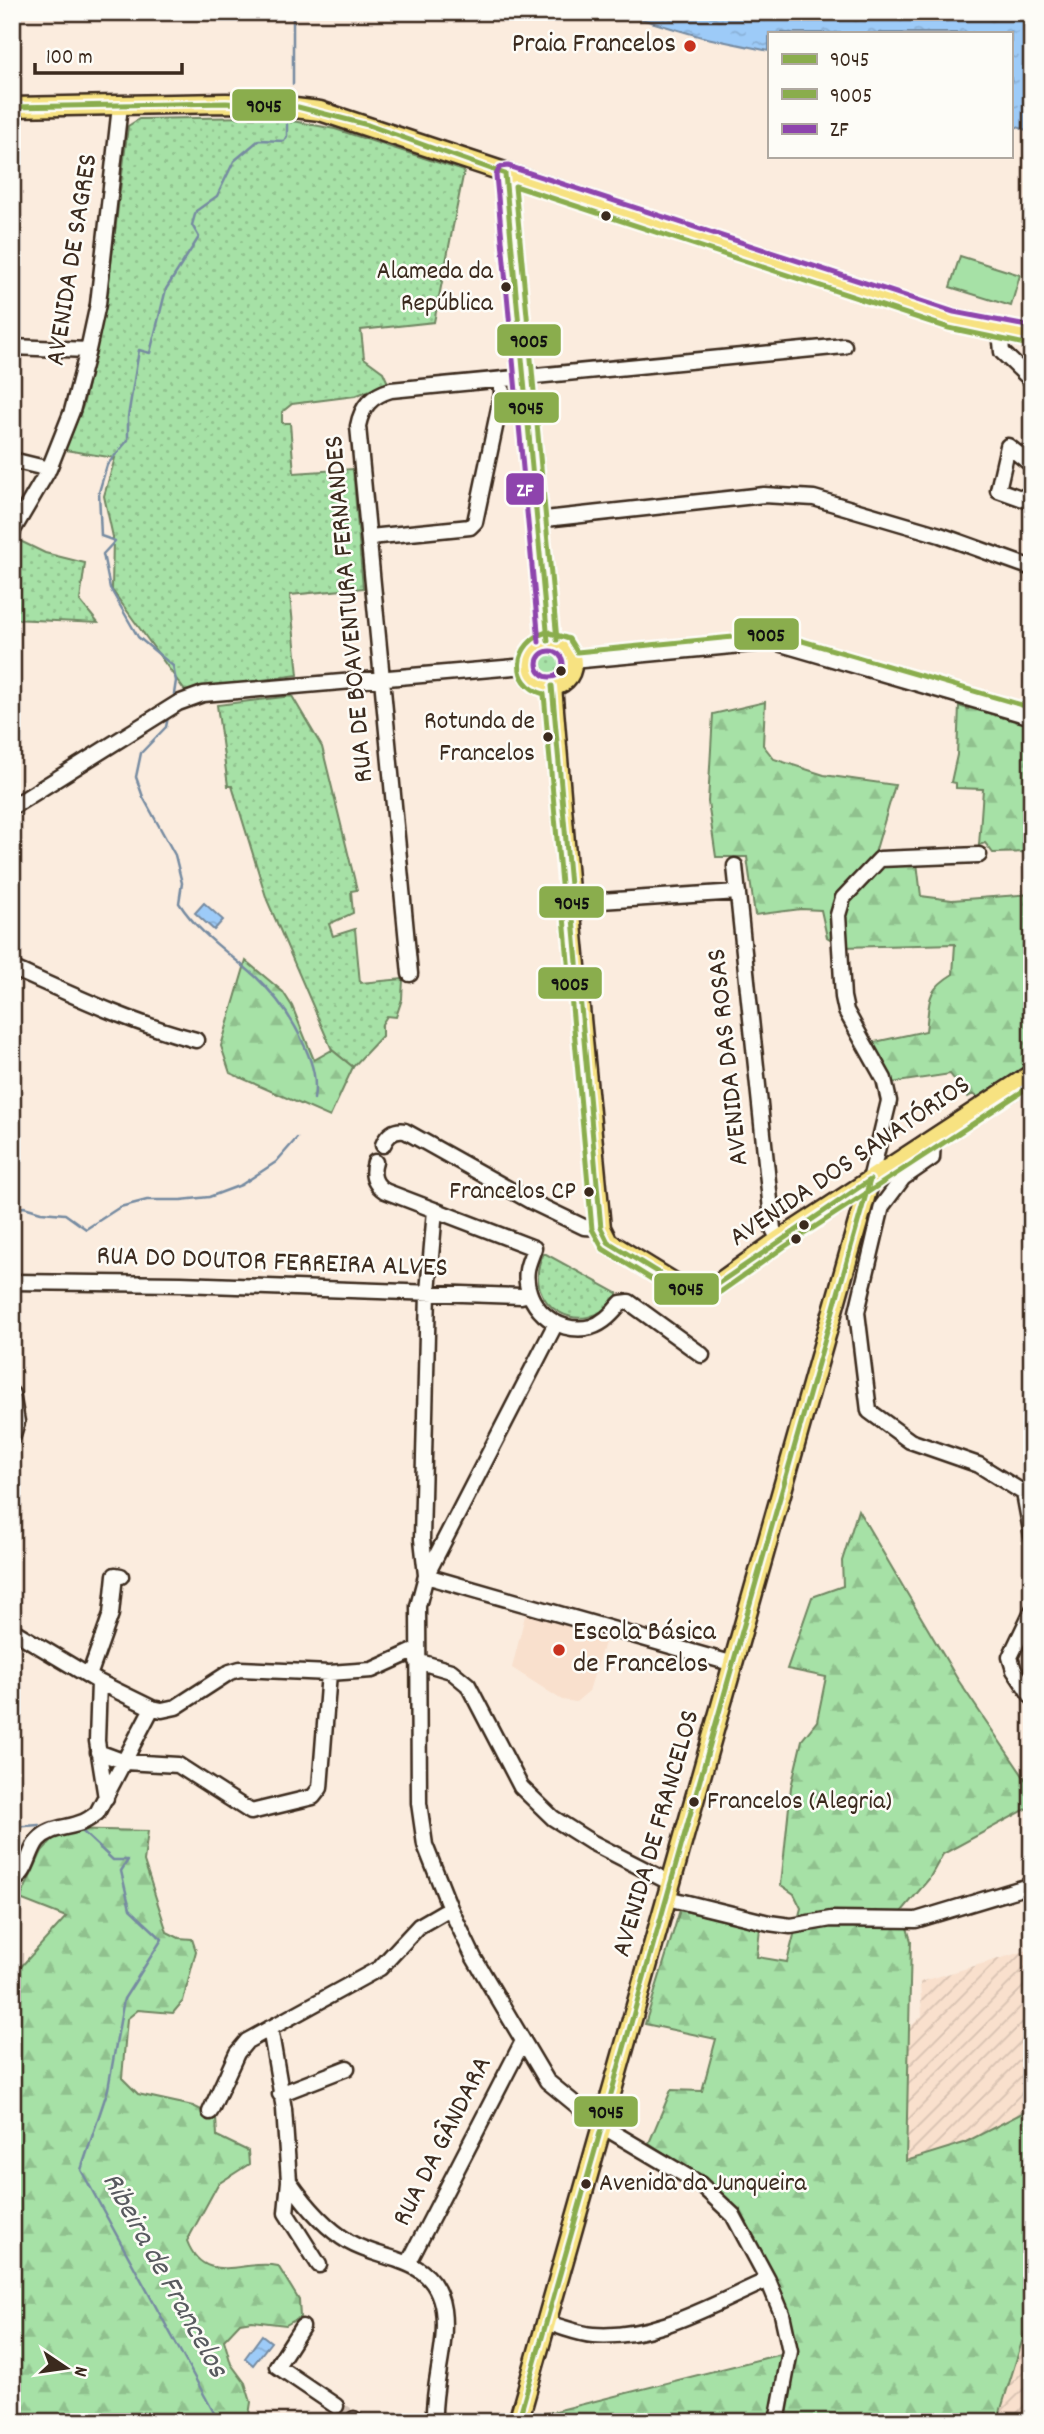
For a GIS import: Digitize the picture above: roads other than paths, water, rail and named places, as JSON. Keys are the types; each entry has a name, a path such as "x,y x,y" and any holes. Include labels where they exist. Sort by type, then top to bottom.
{"main road":[{"path":"12,107 261,104 320,111 952,320 1032,336"},
{"path":"505,174 548,641"},
{"path":"509,211 525,194 543,186"},
{"path":"548,641 564,646 572,661 567,678 552,686 536,681 527,666 532,649 548,641"},
{"path":"552,686 601,1228"},
{"name":"AVENIDA DOS SANATÓRIOS","path":"601,1228 608,1242 683,1288 697,1291 716,1285 779,1240 1032,1074"},
{"name":"AVENIDA DE FRANCELOS","path":"518,2422 870,1180"},
{"path":"832,1205 859,1220"}],"street":[{"name":"AVENIDA DE SAGRES","path":"12,533 49,469 72,411 88,351 98,304 120,106"},
{"path":"1000,331 1002,352 1032,381"},
{"name":"RUA DE BOAVENTURA FERNANDES","path":"410,974 380,679 370,537 358,426 361,412 379,393 391,390 844,346"},
{"path":"12,347 88,351"},
{"path":"370,537 470,527 475,522 502,394 501,381"},
{"path":"1032,465 1009,446 998,490 1032,502"},
{"path":"12,460 49,469"},
{"path":"536,520 764,495 814,498 940,535 1032,568"},
{"path":"572,661 774,642 1032,717"},
{"path":"12,807 178,703 203,694 527,666"},
{"path":"870,1180 889,1101 884,1079 846,1011 838,915 843,898 880,859 979,855"},
{"name":"AVENIDA DAS ROSAS","path":"735,866 773,1229 779,1240"},
{"path":"570,903 738,892"},
{"path":"12,968 94,1004 196,1040"},
{"path":"383,1145 392,1132 399,1130 412,1134 532,1202 584,1227 601,1228"},
{"path":"933,1141 932,1158 903,1178 881,1206 857,1312 869,1411 910,1441 979,1465 1028,1492 1032,1536"},
{"path":"375,1162 373,1173 377,1186 385,1191 534,1248 527,1271 530,1294 538,1310 556,1323 576,1328 591,1327 609,1317 621,1303 629,1302 702,1355"},
{"path":"426,1576 422,1539 428,1292 435,1210"},
{"name":"RUA DO DOUTOR FERREIRA ALVES","path":"12,1282 181,1284 522,1296 530,1294"},
{"path":"556,1323 426,1576 418,1605 419,1803 425,1845 450,1908 474,1958 522,2043 547,2081 603,2126 700,2184 733,2215 768,2280 782,2314 790,2351 777,2422"},
{"path":"12,1394 17,1422 12,1438"},
{"path":"106,1798 97,1741 94,1679 111,1614 115,1575 121,1576"},
{"path":"426,1576 734,1664"},
{"path":"1032,1611 1010,1657 1014,1670 1032,1697"},
{"path":"14,1634 94,1679 152,1708 162,1710 176,1707 230,1672 240,1669 329,1673 372,1670 417,1655 451,1671 468,1685 521,1787 553,1818 669,1891 769,1923 791,1926 831,1919 916,1920 1032,1885"},
{"path":"99,1752 125,1762 178,1765 251,1812 313,1797 320,1788 329,1673"},
{"path":"12,1881 22,1873 37,1842 48,1831 84,1822 97,1813 152,1708"},
{"path":"210,2112 237,2053 247,2041 380,1968 418,1926 450,1908"},
{"path":"270,2028 284,2109 289,2182 286,2213 319,2265"},
{"name":"RUA DA GÂNDARA","path":"409,2262 522,2043"},
{"path":"280,2094 347,2068"},
{"path":"289,2182 332,2232 352,2244 409,2262 425,2274 436,2288 442,2307 444,2331 434,2422"},
{"path":"546,2323 591,2335 633,2335 663,2326 768,2280"},
{"path":"302,2328 278,2366 336,2406"}],"water":[{"path":"617,12 1032,12 1032,132 1012,125 1012,32 768,32 768,51 702,37"},
{"path":"204,903 223,920 214,930 195,913"},
{"path":"262,2335 271,2342 253,2365 245,2358"}],"waterway":[{"name":"Ribeira de Francelos","path":"293,12 293,84"},
{"name":"Ribeira de Francelos","path":"174,694 176,681 173,666 138,637 110,588 103,554 115,541 101,536 99,492 107,465 128,440 128,417 139,350 150,353 166,289 199,237 192,225 196,211 217,196 234,161 259,140 284,141 287,124"},
{"name":"Ribeira de Francelos","path":"168,717 166,727 141,753 136,777 143,797 175,855 182,883 179,903 195,924 256,977 284,1010 301,1037 310,1060 315,1079 314,1099"},
{"name":"Ribeira de Francelos","path":"12,1209 24,1207 65,1214 86,1229 120,1207 147,1200 209,1197 241,1185 276,1162 297,1138"},
{"name":"Ribeira de Francelos","path":"12,1827 39,1825"},
{"name":"Ribeira de Francelos","path":"82,1831 113,1860 128,1860 121,1871 130,1909 162,1939 124,1999 108,2089 81,2170 219,2422"}],"tunnel":[{"path":"336,2406 354,2419"}],"place":[{"name":"Praia Francelos","path":"690,46"},
{"name":"Alameda da República","path":"506,287"},
{"name":"Rotunda de Francelos","path":"548,737"},
{"name":"Francelos CP","path":"589,1192"},
{"name":"Escola Básica de Francelos","path":"559,1650"},
{"name":"Francelos (Alegria)","path":"694,1802"},
{"name":"Avenida da Junqueira","path":"586,2184"}]}
